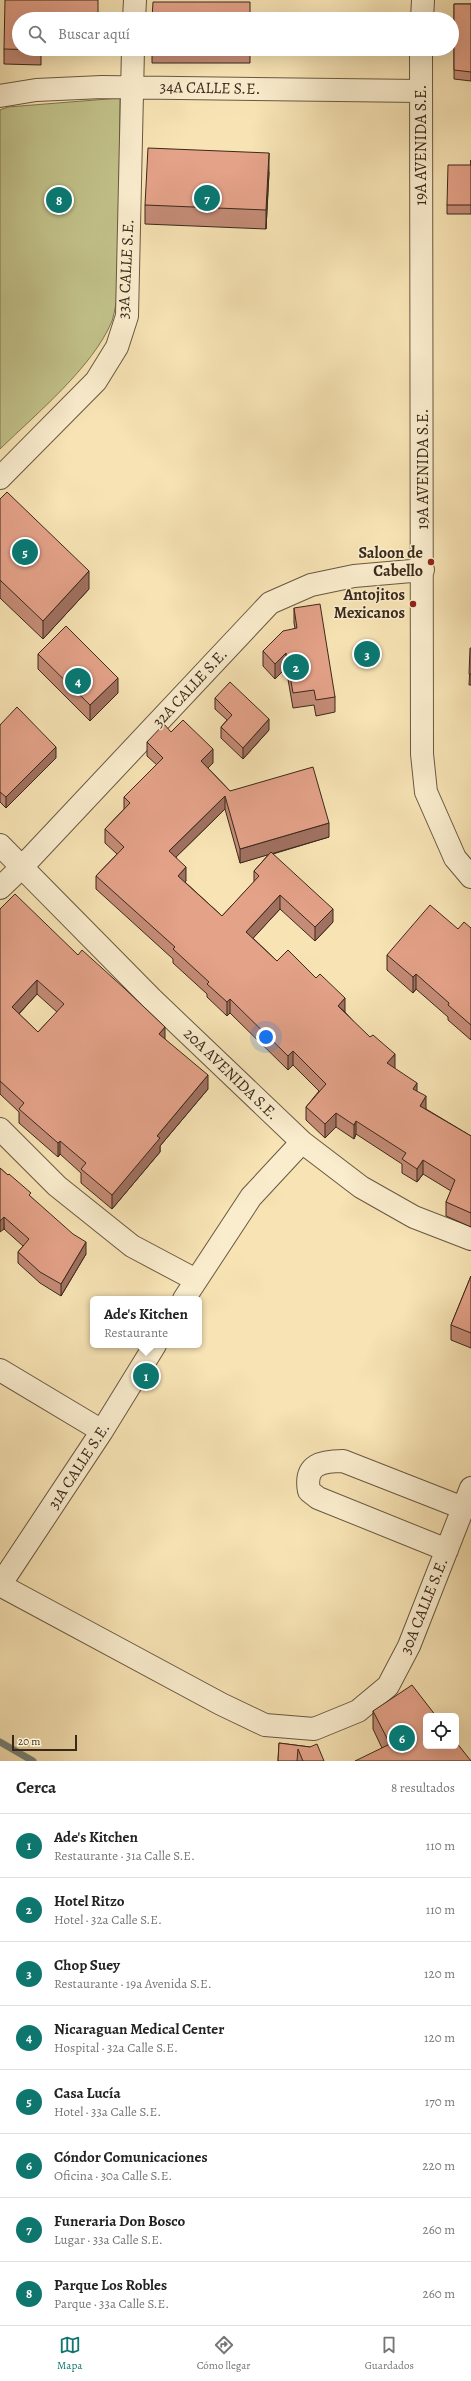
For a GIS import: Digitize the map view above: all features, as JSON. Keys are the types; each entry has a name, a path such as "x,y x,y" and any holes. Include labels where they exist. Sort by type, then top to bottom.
{"street":[{"path":"134,12 135,0"},
{"path":"422,12 423,0"},
{"name":"33A CALLE S.E.","path":"0,478 84,396 107,363 119,339 127,316 133,56"},
{"name":"19A AVENIDA S.E.","path":"421,56 423,570 422,754 426,792 455,858 471,877"},
{"name":"34A CALLE S.E.","path":"0,96 36,90 132,86 420,91"},
{"name":"32A CALLE S.E.","path":"0,888 22,867 270,603 311,585 354,576 423,570"},
{"name":"20A AVENIDA S.E.","path":"0,845 152,999 302,1142 361,1186 414,1217 471,1239"},
{"path":"0,1129 57,1186 132,1246 196,1280"},
{"path":"186,1296 251,1197 302,1142"},
{"name":"31A CALLE S.E.","path":"0,1585 102,1431 153,1348"},
{"path":"0,1370 102,1431"},
{"path":"447,1550 318,1498 309,1491 309,1474 315,1466 328,1461 343,1461 463,1508"},
{"name":"30A CALLE S.E.","path":"0,1585 221,1704 265,1725 314,1729 358,1711 388,1686 409,1646 471,1488"}],"green space":[{"path":"120,98 118,291 112,321 92,355 78,372 0,449 0,110 8,107"}],"building":[{"path":"5,0 98,0 98,12 12,12 12,49 4,49"},
{"path":"153,2 250,2 250,12 152,12"},
{"path":"454,4 471,4 471,72 454,70 454,56 459,56 459,12 454,12"},
{"path":"148,148 269,153 266,210 145,205"},
{"path":"448,165 471,165 471,205 447,205"},
{"path":"7,492 89,571 43,621 0,580 0,499"},
{"path":"320,604 335,697 316,700 314,690 293,693 286,653 275,664 263,651 283,631 297,628 294,608"},
{"path":"66,626 118,678 90,705 38,654"},
{"path":"470,648 471,674 469,674"},
{"path":"230,682 269,719 243,748 221,727 232,715 215,698"},
{"path":"17,707 56,747 6,797 0,792 0,725"},
{"path":"183,720 213,749 201,761 230,791 313,767 329,823 240,849 225,796 169,851 186,867 178,876 222,916 259,876 254,871 271,852 333,909 315,927 280,895 246,932 277,961 288,950 316,978 320,974 345,998 338,1006 370,1037 373,1035 395,1054 387,1063 417,1083 413,1089 426,1096 420,1106 471,1136 471,1213 446,1202 455,1180 423,1160 417,1169 402,1159 406,1153 356,1121 354,1125 336,1113 325,1124 306,1107 326,1084 293,1051 288,1056 230,999 227,1002 207,984 209,982 173,949 175,947 96,876 124,847 105,829 130,803 124,797 163,758 147,742 164,724 171,732"},
{"path":"15,894 78,955 82,950 124,988 165,1027 159,1034 208,1075 157,1136 160,1138 112,1195 81,1169 86,1163 60,1141 58,1143 19,1109 24,1103 0,1081 0,909","holes":["37,980 64,1004 38,1032 12,1007"]},
{"path":"430,905 458,929 464,922 471,928 471,1025 416,974 413,977 387,955"},
{"path":"0,1168 31,1193 29,1195 73,1234 86,1242 61,1284 40,1272 18,1252 29,1239 4,1217 0,1221"},
{"path":"471,1276 471,1333 451,1325"},
{"path":"412,1685 434,1713 423,1713 423,1749 459,1749 459,1746 471,1761 355,1761 390,1744 373,1711"},
{"path":"279,1743 310,1747 317,1744 324,1761 303,1761 298,1749 297,1761 278,1761"}],"waterway":[{"path":"0,1742 33,1761"}],"place":[{"name":"Funeraria Don Bosco","path":"207,198"},
{"name":"Parque Los Robles","path":"59,200"},
{"name":"Casa Lucía","path":"25,552"},
{"name":"Saloon de Cabello","path":"431,562"},
{"name":"Antojitos Mexicanos","path":"413,604"},
{"name":"Chop Suey","path":"367,654"},
{"name":"Hotel Ritzo","path":"296,667"},
{"name":"Nicaraguan Medical Center","path":"78,681"},
{"name":"Ade's Kitchen","path":"146,1376"},
{"name":"Cóndor Comunicaciones","path":"402,1738"}]}
